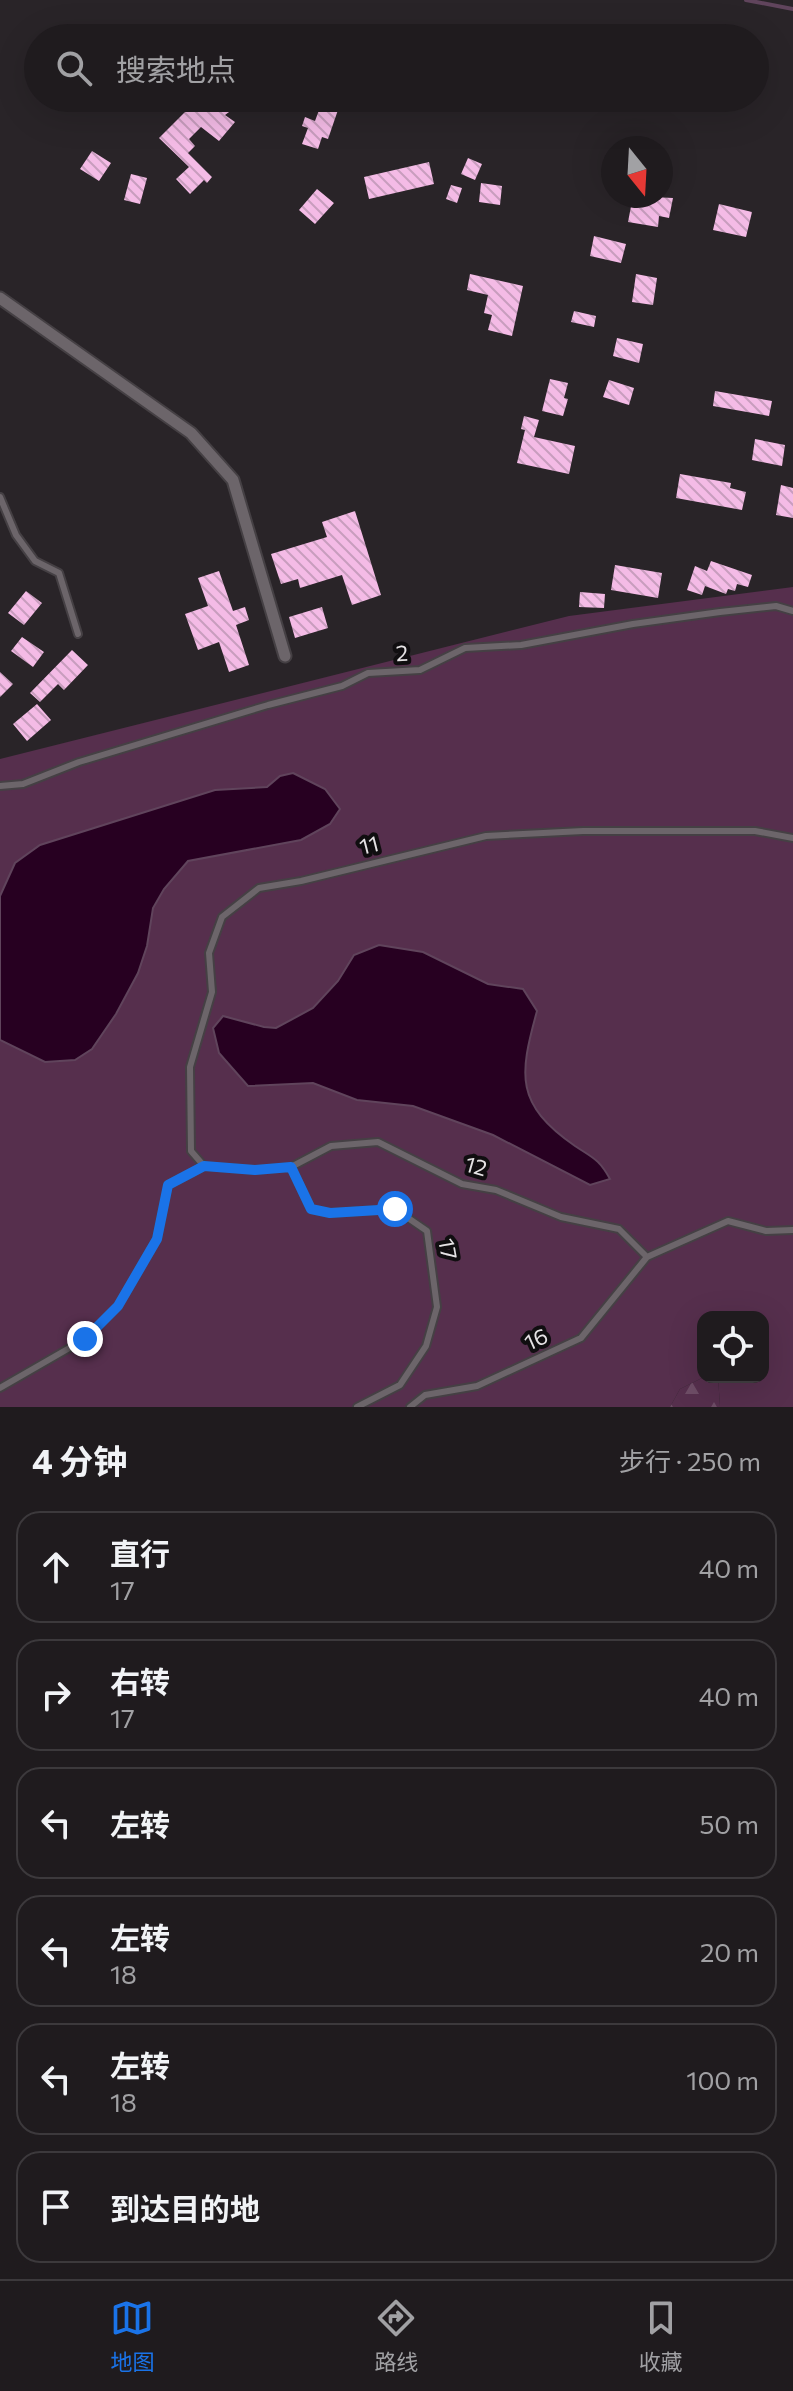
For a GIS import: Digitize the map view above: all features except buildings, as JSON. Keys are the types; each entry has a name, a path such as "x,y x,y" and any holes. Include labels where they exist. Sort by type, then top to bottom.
{"street":[{"path":"0,298 191,433 233,480 285,656"}],"lane":[{"path":"0,497 16,535 35,561 59,573 78,634"},
{"name":"2","path":"0,786 23,784 79,762 342,686 368,673 420,670 465,648 521,645 720,612 776,606 793,611"},
{"name":"11","path":"204,1166 191,1151 190,1067 212,992 209,953 222,917 259,888 301,881 486,836 583,831 755,831 793,838"},
{"name":"12","path":"291,1167 331,1146 378,1142 462,1184 496,1190 561,1217 619,1229 647,1257"},
{"path":"0,1388 85,1339 118,1306 157,1239 168,1185 204,1166 255,1170 291,1167"},
{"name":"17","path":"291,1167 311,1209 330,1213 395,1209 427,1231 437,1307 426,1346 400,1385 357,1407"},
{"path":"647,1257 728,1221 766,1231 793,1230"},
{"name":"16","path":"410,1407 425,1395 477,1386 581,1338 647,1257"}],"green space":[{"path":"793,587 793,1407 720,1407 718,1383 769,1383 769,1311 697,1311 697,1380 680,1389 670,1407 0,1407 0,759 569,616"},
{"path":"697,1380 697,1383 718,1383 720,1407 670,1407 680,1389"}],"shaded area":[{"path":"293,773 325,789 340,809 330,824 301,840 188,861 164,889 153,908 147,946 138,973 116,1014 92,1049 75,1060 45,1062 0,1040 0,896 15,863 40,845 215,790 267,787 280,776"},
{"path":"379,945 423,952 488,984 523,989 537,1011 525,1071 532,1102 555,1131 595,1160 610,1179 590,1185 493,1135 413,1106 357,1100 313,1083 248,1086 219,1053 213,1028 223,1016 276,1028 313,1008 338,981 354,955"}],"waterway":[{"path":"746,0 793,9"}],"route":[{"path":"85,1339 118,1306 157,1239 168,1185 204,1166 255,1170 291,1167 311,1209 330,1213 395,1209"}]}
